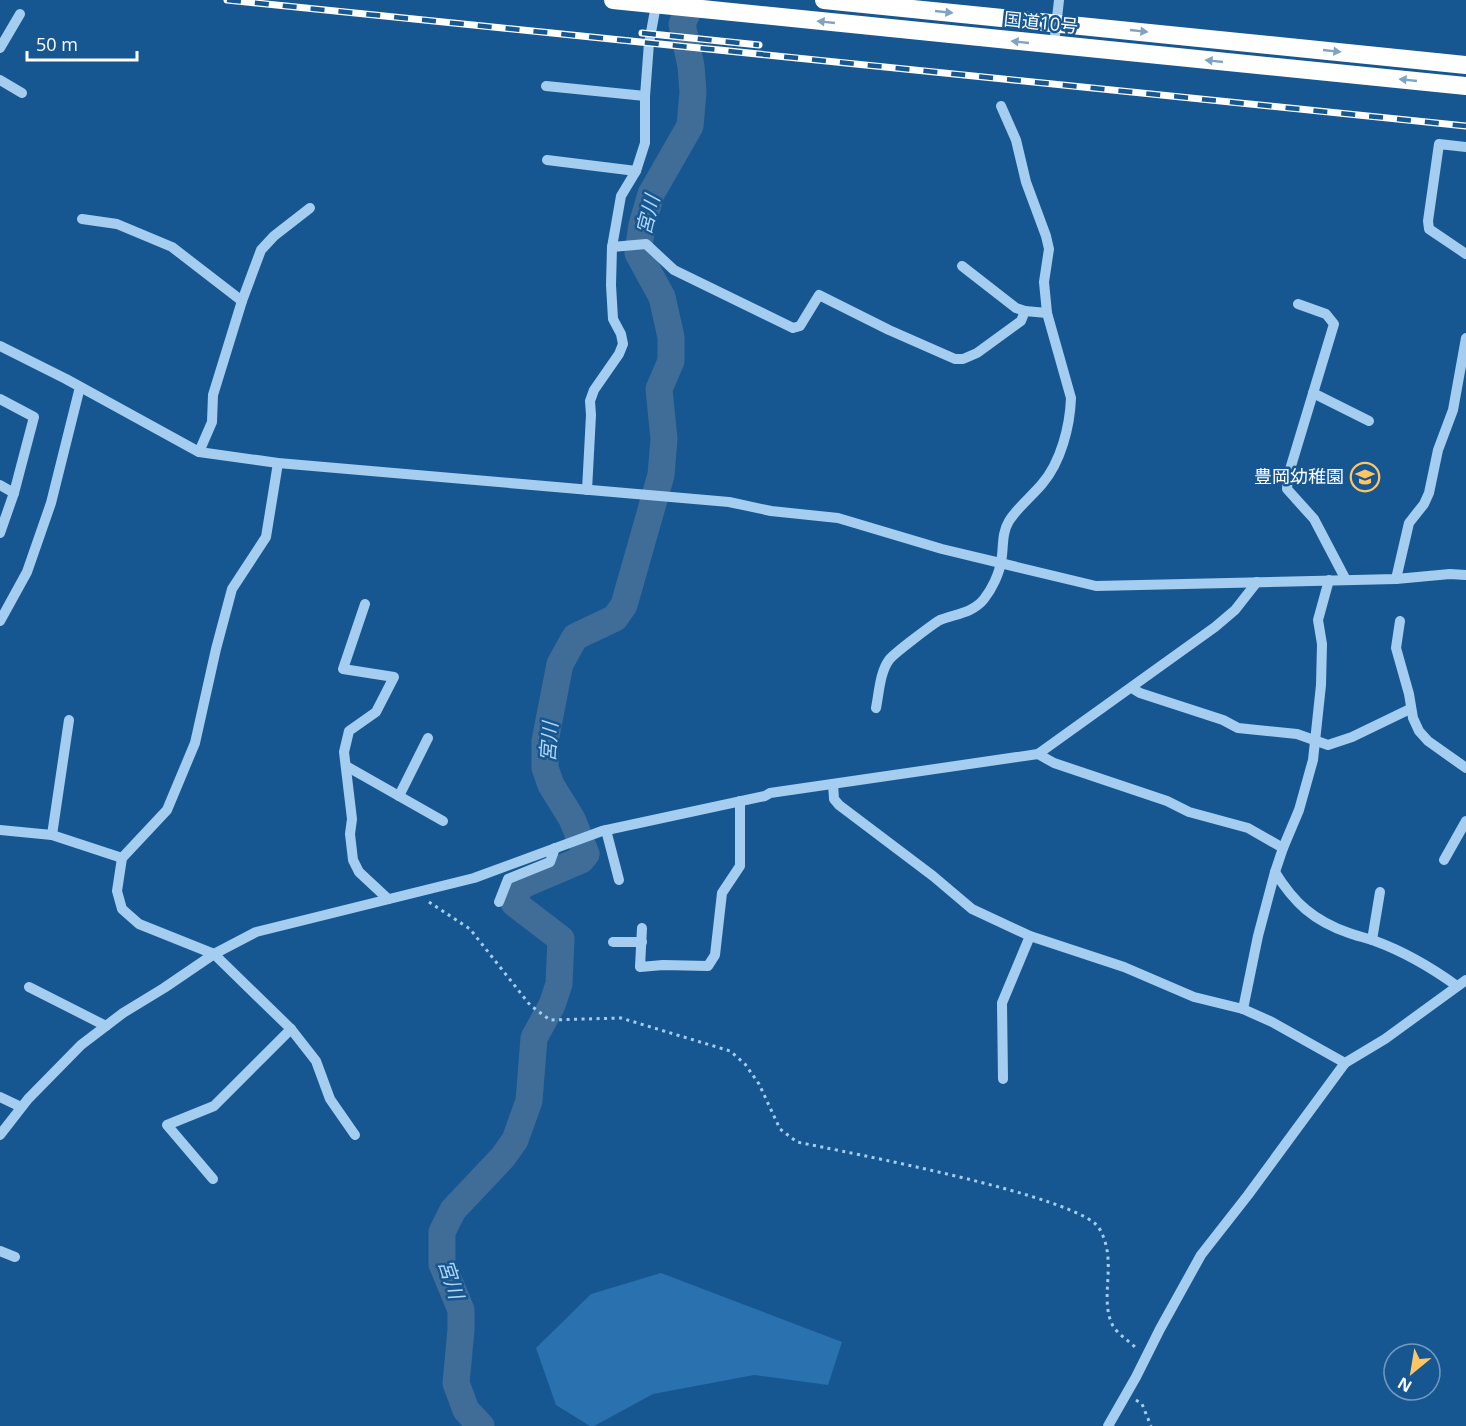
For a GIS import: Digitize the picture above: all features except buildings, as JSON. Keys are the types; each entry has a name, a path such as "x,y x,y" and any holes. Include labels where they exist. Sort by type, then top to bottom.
{"highway":[{"name":"国道10号","path":"613,0 658,2 1054,45 1466,86"},
{"name":"国道10号","path":"824,0 1466,65"}],"street":[{"path":"1054,45 1059,0"},
{"path":"587,490 590,401 594,390 622,344 621,334 613,319 612,247 621,196 636,171 645,142 645,96 649,43 658,2"},
{"path":"0,48 20,14"},
{"path":"0,80 22,93"},
{"path":"546,86 645,96"},
{"path":"876,708 889,658 939,621 973,609 984,599 994,584 1001,562 1004,534 1009,521 1045,481 1053,468 1059,457 1071,411 1071,398 1047,313 1044,282 1049,249 1026,182 1016,140 1001,106"},
{"path":"1466,147 1439,144 1428,221 1429,229 1466,254"},
{"path":"547,160 636,171"},
{"path":"198,452 212,422 213,395 242,301 261,250 274,236 310,208"},
{"path":"82,219 117,224 172,247 242,301"},
{"path":"612,247 646,244 674,270 793,328 800,326 819,295 889,330 955,359 963,359 977,353 1021,321 1025,311"},
{"path":"962,266 1016,308 1047,313"},
{"path":"1298,304 1326,314 1334,324 1288,476 1287,489 1314,519 1346,580"},
{"path":"1396,579 1410,523 1429,493 1438,450 1453,410 1466,338"},
{"path":"0,346 198,452 278,463 729,502 771,511 838,518 942,549 1095,586 1396,579 1450,574 1466,575"},
{"path":"0,621 27,572 51,503 80,387"},
{"path":"1313,393 1369,421"},
{"path":"0,399 34,417 14,493 0,533"},
{"path":"278,463 266,537 232,589 195,743 167,810 122,858 117,891 122,909 139,924 214,954 291,1029 316,1061 330,1099 355,1136"},
{"path":"0,485 14,493"},
{"path":"1243,1009 1258,936 1275,872 1282,848 1299,810 1317,742 1322,644 1318,620 1329,580"},
{"path":"0,1136 21,1107 64,1060 106,1026 214,954 256,932 474,878 604,830 765,796 770,793 1038,753 1215,627 1235,610 1257,582"},
{"path":"365,604 343,669 394,677 376,712 350,731 344,752 352,819 350,834 353,860 359,872 388,899"},
{"path":"1400,621 1396,648 1409,694 1410,709 1419,731 1428,741 1466,768"},
{"path":"1132,688 1140,693 1223,720 1238,728 1297,734 1328,745 1410,709"},
{"path":"52,835 69,720"},
{"path":"399,796 428,738"},
{"path":"1038,753 1054,763 1167,801 1189,812 1248,828 1282,848"},
{"path":"346,766 443,821"},
{"path":"833,784 834,799 839,805 933,876 972,909 1030,936 1124,967 1194,997 1243,1009 1272,1022 1345,1063"},
{"path":"642,928 640,967 663,964 708,966 715,955 722,893 740,866 741,801"},
{"path":"1444,860 1466,821"},
{"path":"0,830 52,835 122,858"},
{"path":"604,830 619,880"},
{"path":"499,902 508,879 550,862 555,848"},
{"path":"1108,1426 1128,1393 1201,1255 1345,1063 1385,1039 1462,983 1372,940 1349,933 1315,917 1299,905 1275,872"},
{"path":"1372,940 1380,892"},
{"path":"1003,1079 1002,1003 1030,936"},
{"path":"613,942 642,942"},
{"path":"29,987 106,1026"},
{"path":"213,1179 167,1125 214,1106 291,1029"},
{"path":"0,1097 21,1107"},
{"path":"0,1251 15,1257"}],"path":[{"path":"409,893 436,905 470,929 530,1005 550,1020 621,1018 730,1051 745,1064 759,1084 780,1129 797,1142 981,1182 1069,1209 1098,1226 1106,1243 1110,1262 1108,1312 1115,1329 1146,1358"},
{"path":"1128,1393 1142,1404 1151,1426"}],"shaded area":[{"path":"661,1273 842,1342 828,1385 754,1375 653,1394 594,1426 590,1426 556,1405 536,1348 591,1294"}],"waterway":[{"name":"宮川","path":"481,1426 466,1410 456,1383 461,1310 442,1264 442,1232 453,1210 503,1157 515,1140 529,1101 534,1038 552,1005 559,984 561,939 514,903 520,886 581,860 586,854 572,819 551,785 545,768 545,741 560,664 575,637 615,618 624,605 661,475 664,439 659,389 671,361 671,337 662,297 638,253 642,225 651,194 690,126 693,92 691,66 682,24 693,0"}],"railway":[{"path":"227,0 1466,126"},
{"path":"642,33 759,45"}],"place":[{"name":"豊岡幼稚園","path":"1365,477"}]}
